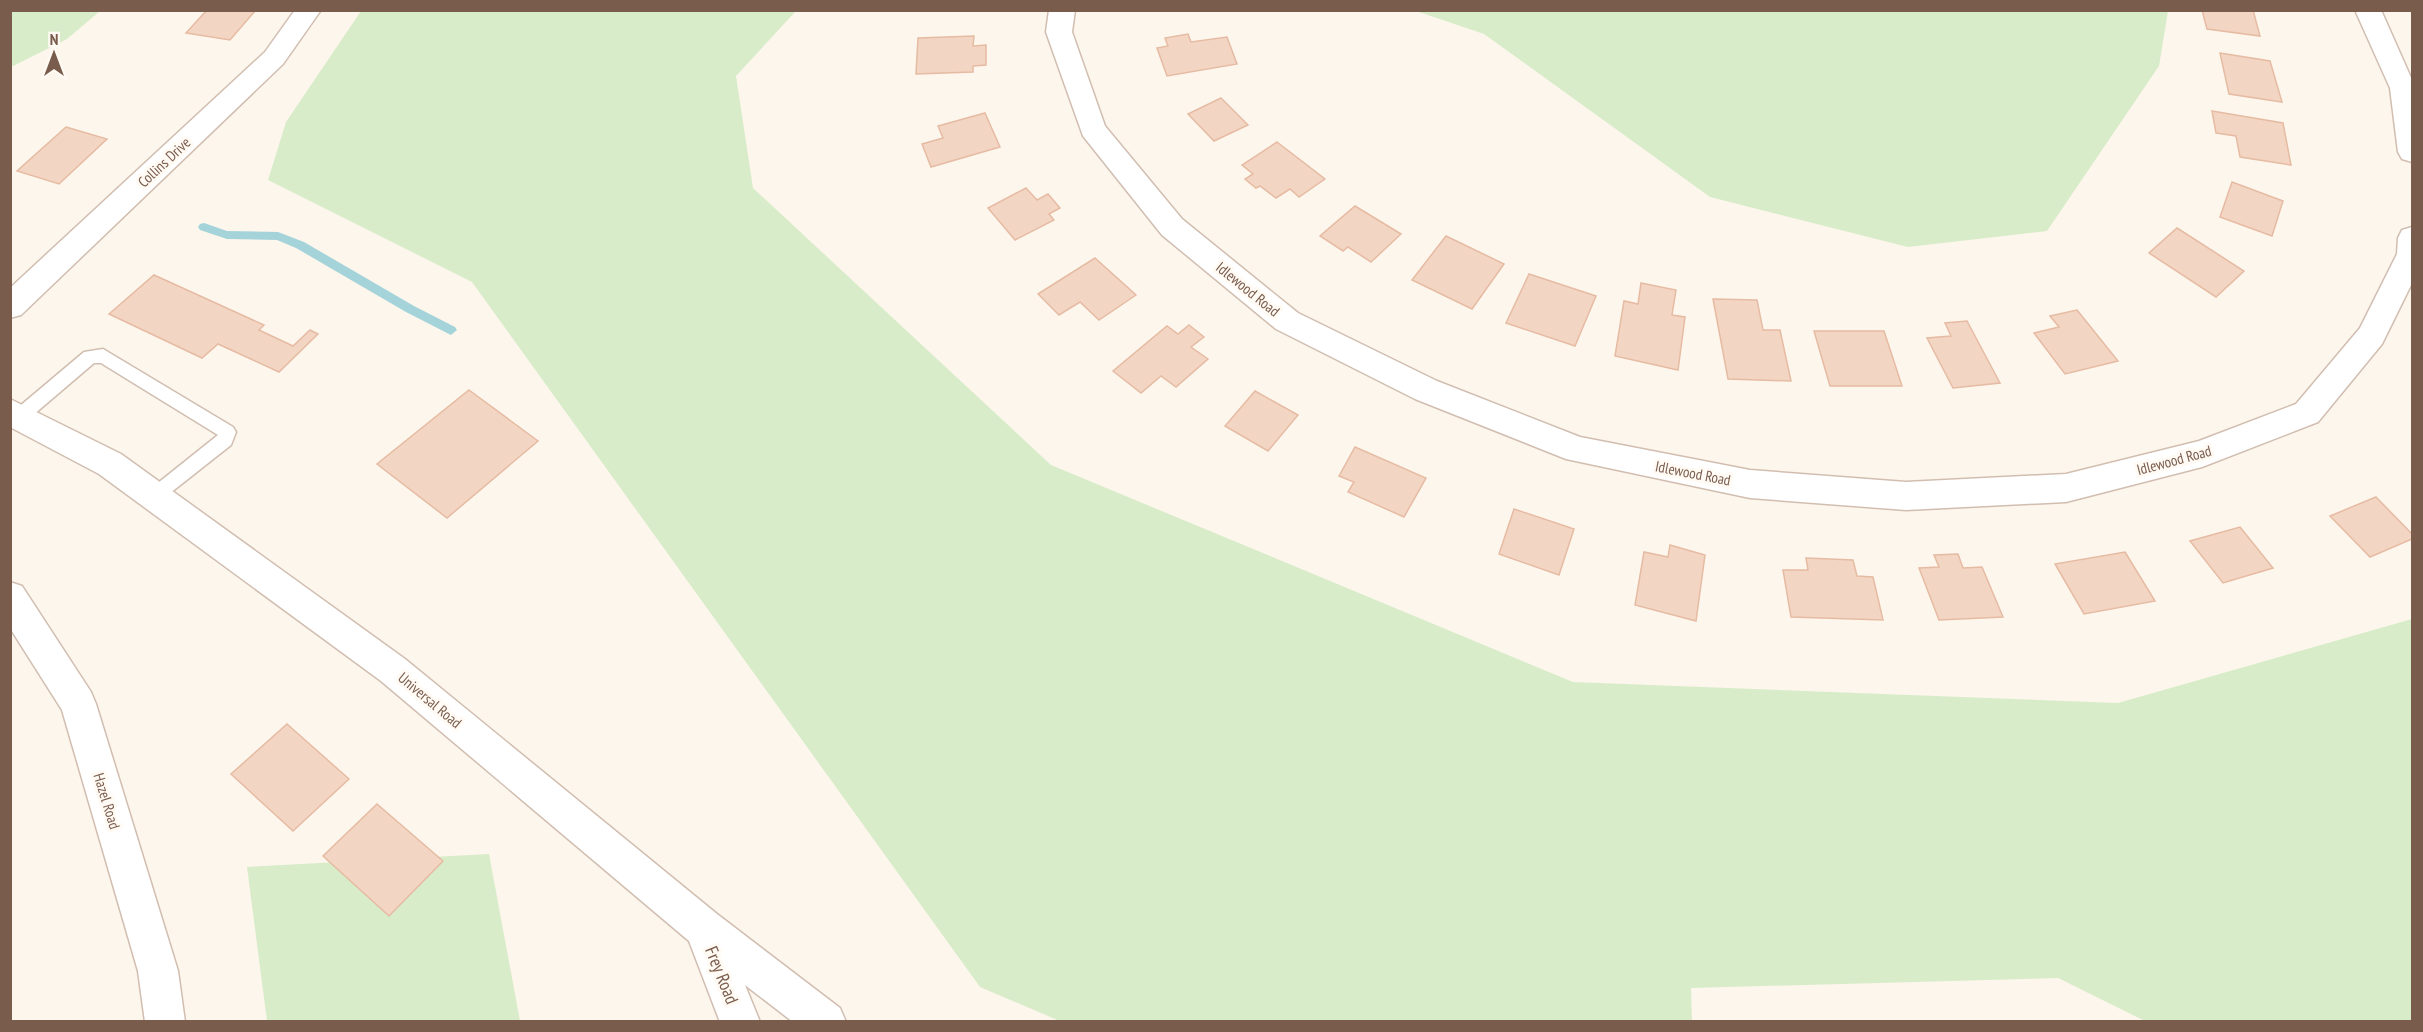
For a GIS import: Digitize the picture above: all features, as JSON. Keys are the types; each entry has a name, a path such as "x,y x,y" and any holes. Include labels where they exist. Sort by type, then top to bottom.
{"street":[{"name":"Collins Drive","path":"10,307 274,58 309,10"},
{"name":"Idlewood Road","path":"1062,10 1059,32 1093,129 1172,227 1287,321 1426,390 1577,450 1750,484 1906,496 2066,488 2202,454 2307,413 2372,336 2412,254 2412,238"},
{"path":"2368,10 2403,88 2412,152"},
{"name":"Universal Road","path":"15,414 110,464 393,670 703,928 826,1022"},
{"name":"Hazel Road","path":"10,597 78,704 158,971 165,1022"},
{"name":"Frey Road","path":"703,928 740,1022"}],"lane":[{"path":"15,414 90,357 103,356 227,432 225,440 154,496"}],"green space":[{"path":"11,10 100,11 67,39 11,67"},
{"path":"361,11 796,11 736,76 753,188 1051,465 1573,682 2118,703 2412,619 2412,1021 2145,1021 2058,978 1691,988 1692,1022 1062,1022 980,987 472,282 268,180 286,122"},
{"path":"1416,11 2168,11 2159,66 2047,231 1908,247 1710,197 1484,34"},
{"path":"489,854 520,1021 267,1021 247,867"}],"building":[{"path":"207,10 255,11 230,40 186,33"},
{"path":"2202,10 2253,10 2260,36 2207,29"},
{"path":"1188,34 1191,42 1227,37 1237,64 1167,76 1157,48 1168,46 1165,38"},
{"path":"974,36 973,46 986,45 986,65 973,66 973,72 916,74 918,38"},
{"path":"2220,53 2270,61 2282,102 2229,94"},
{"path":"1221,98 1248,125 1214,141 1188,114"},
{"path":"2212,111 2283,123 2291,165 2240,157 2236,136 2216,133"},
{"path":"985,113 1000,147 931,167 922,144 943,138 938,126"},
{"path":"66,127 107,139 59,184 17,171"},
{"path":"1277,142 1325,179 1299,197 1290,189 1276,198 1260,186 1256,188 1245,179 1253,174 1242,165"},
{"path":"2232,182 2283,201 2272,236 2220,217"},
{"path":"1026,188 1037,200 1048,194 1060,208 1049,214 1054,220 1015,240 988,208"},
{"path":"1355,206 1401,234 1371,262 1348,247 1343,251 1320,236"},
{"path":"2177,228 2244,271 2216,297 2149,253"},
{"path":"1446,236 1504,264 1472,309 1412,280"},
{"path":"1095,258 1136,295 1099,320 1080,302 1059,315 1038,294"},
{"path":"1529,274 1596,296 1575,346 1506,323"},
{"path":"154,275 264,325 259,330 293,346 310,330 318,334 279,372 218,344 202,358 109,314"},
{"path":"1641,283 1676,290 1672,315 1685,317 1678,370 1615,356 1624,301 1638,304"},
{"path":"1713,299 1757,300 1763,330 1780,330 1791,381 1728,379"},
{"path":"2077,310 2118,361 2065,374 2034,333 2059,327 2050,316"},
{"path":"1967,321 2000,383 1953,388 1927,338 1951,336 1945,323"},
{"path":"1189,325 1204,337 1191,347 1208,359 1176,387 1161,376 1141,393 1113,371 1167,326 1178,334"},
{"path":"1814,331 1884,331 1902,386 1830,386"},
{"path":"469,390 538,441 447,518 377,464"},
{"path":"1255,391 1298,415 1268,451 1225,426"},
{"path":"1355,447 1426,478 1404,517 1348,492 1354,482 1339,476"},
{"path":"2376,497 2412,534 2412,539 2370,557 2330,516"},
{"path":"1514,509 1574,529 1559,575 1499,554"},
{"path":"2240,527 2273,568 2223,583 2190,541"},
{"path":"1670,545 1705,555 1696,621 1635,605 1644,552 1668,557"},
{"path":"2125,552 2155,601 2084,614 2055,564"},
{"path":"1958,554 1963,568 1982,567 2003,617 1939,620 1919,568 1939,567 1934,555"},
{"path":"1806,558 1853,560 1857,576 1873,577 1883,620 1791,617 1783,570 1808,570"},
{"path":"287,724 349,779 293,831 231,774"},
{"path":"377,804 443,861 389,916 323,856"}],"waterway":[{"path":"204,227 227,235 278,236 300,245 410,309 451,330"}]}
